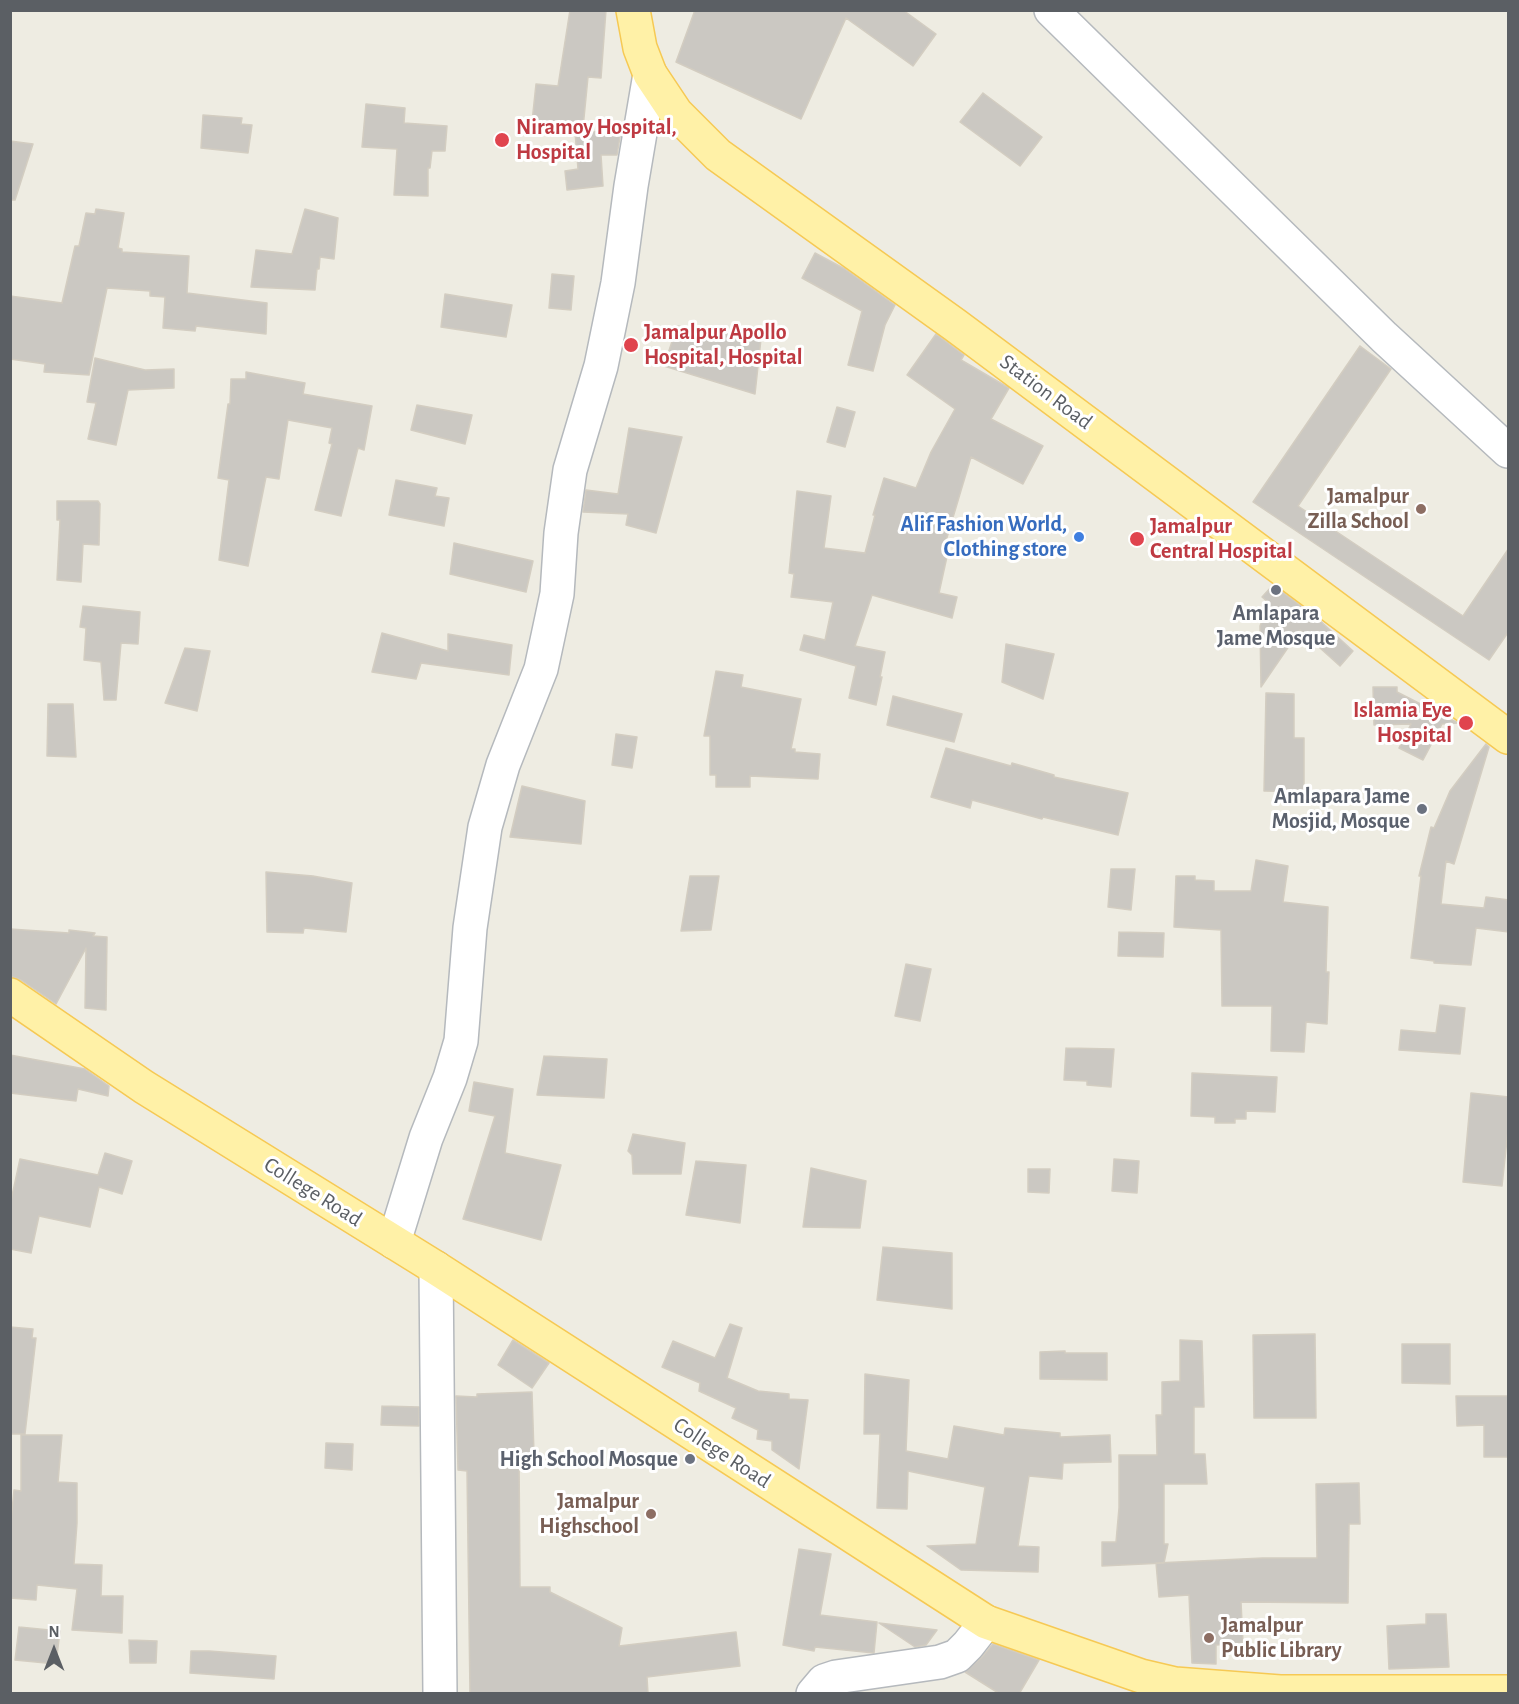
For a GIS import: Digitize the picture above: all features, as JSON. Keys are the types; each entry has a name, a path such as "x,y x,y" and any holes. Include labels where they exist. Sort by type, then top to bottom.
{"main road":[{"name":"Station Road","path":"633,10 640,48 650,74 676,113 718,155 956,325 1509,737"},
{"name":"College Road","path":"10,995 144,1087 436,1268 986,1622 1141,1676 1175,1684 1280,1692 1509,1692"}],"street":[{"path":"1051,10 1384,337 1509,451"},
{"path":"394,1242 426,1138 450,1078 461,1041 470,927 485,827 503,765 541,669 555,605 561,533 570,470 601,366 618,283 631,186 650,74"},
{"path":"436,1268 440,1694"},
{"path":"813,1694 824,1682 836,1677 940,1662 957,1656 968,1646 986,1622"}],"building":[{"path":"570,10 606,10 601,78 588,77 583,128 532,122 536,84 558,86"},
{"path":"695,10 903,10 936,34 913,66 846,18 801,119 676,62"},
{"path":"983,93 1042,137 1020,166 960,122"},
{"path":"366,104 405,108 404,123 447,126 445,151 432,151 430,168 428,168 428,196 394,195 397,149 362,147"},
{"path":"203,115 242,118 241,124 252,125 248,153 201,148"},
{"path":"621,131 617,155 601,155 603,186 567,190 565,171 578,169 575,132"},
{"path":"10,141 33,144 15,200 10,200"},
{"path":"96,209 124,213 118,248 122,249 122,252 189,256 187,293 267,303 266,334 196,326 195,331 163,328 165,297 150,296 150,291 107,288 89,375 44,372 45,364 10,359 10,296 62,303 75,246 79,246 86,213 95,214"},
{"path":"305,209 338,218 334,259 320,257 315,290 251,287 256,250 292,254"},
{"path":"815,253 845,269 895,305 885,325 873,371 848,365 862,311 802,278"},
{"path":"552,274 574,276 571,310 549,308"},
{"path":"445,294 512,305 506,337 441,327"},
{"path":"677,326 761,339 755,394 664,366"},
{"path":"936,334 964,355 961,360 1009,388 991,419 1043,446 1023,484 971,457 943,551 948,552 939,593 957,597 952,618 872,595 855,646 885,652 876,705 849,698 856,666 800,650 804,635 825,640 833,602 791,597 794,574 789,573 797,491 831,496 824,548 865,553 884,478 916,488 931,452 955,409 907,375"},
{"path":"1360,346 1391,369 1298,506 1463,616 1509,548 1509,631 1489,660 1253,502"},
{"path":"95,358 145,370 174,369 174,388 128,390 116,445 88,439 96,403 87,402"},
{"path":"246,372 305,383 303,394 372,406 364,450 358,448 341,516 315,510 332,444 329,443 332,428 288,420 279,479 266,477 248,566 219,560 229,480 218,478 228,404 230,404 231,379 246,379"},
{"path":"417,405 472,415 465,444 411,430"},
{"path":"837,407 855,412 845,447 827,442"},
{"path":"629,428 682,437 656,533 626,525 628,514 583,512 586,490 618,494"},
{"path":"396,480 437,488 435,496 449,498 444,526 389,515"},
{"path":"57,501 98,501 100,504 99,545 83,544 81,582 57,580 60,520 57,520"},
{"path":"454,543 533,561 526,592 450,574"},
{"path":"1273,585 1317,618 1353,651 1340,666 1300,630 1261,687 1260,626 1269,603 1262,597"},
{"path":"83,606 140,612 138,644 121,643 116,700 104,700 101,662 84,660 86,628 80,627"},
{"path":"382,633 448,651 448,634 512,645 509,675 421,663 416,679 372,672"},
{"path":"1006,644 1054,654 1043,699 1002,682"},
{"path":"185,648 210,651 197,711 165,703"},
{"path":"716,671 743,675 741,687 801,699 791,749 795,749 795,752 820,754 818,779 750,776 750,787 716,787 716,775 710,775 710,736 704,736"},
{"path":"1373,687 1397,687 1397,692 1458,723 1442,724 1423,760 1399,748 1411,724 1374,725"},
{"path":"1266,693 1294,694 1294,738 1304,738 1304,792 1264,791"},
{"path":"893,696 962,714 954,742 887,725"},
{"path":"48,704 73,704 76,757 47,756"},
{"path":"616,734 637,737 632,768 612,765"},
{"path":"1486,744 1489,747 1454,864 1446,861 1441,904 1484,908 1486,897 1509,900 1509,932 1476,928 1471,965 1434,963 1434,961 1411,958 1421,876 1419,876 1431,827 1434,828 1450,791"},
{"path":"946,748 1011,766 1012,763 1054,775 1054,777 1128,793 1118,835 1043,817 1042,819 972,800 970,808 931,797"},
{"path":"522,786 585,801 581,844 510,837"},
{"path":"1256,860 1288,866 1283,902 1328,907 1327,1024 1306,1022 1304,1052 1271,1051 1272,1006 1222,1006 1221,930 1174,927 1176,876 1195,876 1195,880 1214,881 1214,891 1251,891"},
{"path":"1111,869 1135,869 1131,910 1108,907"},
{"path":"266,872 313,876 352,883 346,932 304,928 303,933 267,932"},
{"path":"690,876 719,876 711,930 681,931"},
{"path":"10,929 69,933 69,930 107,937 106,1010 85,1008 86,948 56,1004 21,980 10,976"},
{"path":"1119,932 1164,933 1163,957 1118,956"},
{"path":"906,964 931,969 920,1021 895,1016"},
{"path":"1440,1005 1465,1008 1460,1054 1399,1050 1401,1030 1436,1033"},
{"path":"1066,1048 1114,1049 1111,1087 1087,1085 1087,1081 1064,1080"},
{"path":"10,1055 85,1069 109,1086 108,1096 78,1089 76,1101 10,1093"},
{"path":"544,1056 607,1059 604,1098 537,1095"},
{"path":"1192,1073 1277,1077 1275,1112 1246,1111 1246,1119 1235,1119 1235,1123 1215,1123 1215,1117 1191,1116"},
{"path":"474,1082 513,1089 505,1153 561,1165 541,1240 463,1219 495,1116 469,1111"},
{"path":"1471,1093 1509,1097 1509,1121 1502,1186 1463,1182"},
{"path":"633,1134 685,1143 681,1174 633,1174 632,1155 628,1151"},
{"path":"105,1153 132,1161 122,1194 99,1187 90,1227 39,1216 31,1253 10,1249 10,1205 20,1159 98,1175"},
{"path":"1114,1159 1139,1161 1137,1193 1112,1191"},
{"path":"696,1161 746,1165 740,1223 686,1215"},
{"path":"811,1168 866,1181 860,1228 803,1227"},
{"path":"1028,1169 1050,1169 1049,1193 1028,1192"},
{"path":"883,1247 952,1253 952,1309 877,1300"},
{"path":"730,1324 742,1328 727,1378 758,1391 789,1394 789,1399 808,1400 799,1469 772,1450 772,1441 757,1439 758,1430 732,1418 736,1408 699,1391 700,1383 662,1367 673,1341 715,1358"},
{"path":"10,1327 33,1329 32,1338 36,1338 25,1434 10,1434"},
{"path":"1315,1334 1316,1418 1254,1418 1253,1335"},
{"path":"513,1340 549,1363 532,1388 498,1365"},
{"path":"1180,1340 1202,1341 1204,1407 1194,1407 1194,1454 1205,1454 1207,1484 1164,1484 1164,1544 1168,1544 1164,1563 1102,1566 1102,1542 1116,1542 1119,1508 1119,1455 1157,1455 1156,1415 1162,1415 1162,1382 1180,1381"},
{"path":"1402,1344 1450,1344 1450,1384 1402,1383"},
{"path":"1065,1351 1065,1353 1107,1353 1107,1380 1040,1379 1040,1352"},
{"path":"865,1374 909,1380 906,1451 948,1459 954,1426 1004,1435 1005,1428 1060,1433 1060,1437 1110,1435 1111,1462 1063,1463 1062,1479 1029,1476 1018,1546 1039,1547 1038,1572 961,1570 927,1546 976,1544 985,1487 908,1471 907,1509 877,1508 880,1434 864,1434"},
{"path":"532,1392 534,1454 519,1454 520,1587 550,1587 550,1592 622,1628 619,1646 736,1632 740,1666 647,1677 648,1694 470,1694 467,1471 458,1470 456,1396 477,1397 477,1394"},
{"path":"1456,1396 1509,1396 1509,1457 1484,1457 1484,1425 1457,1426"},
{"path":"382,1406 419,1407 419,1426 381,1425"},
{"path":"21,1435 62,1435 58,1482 77,1483 74,1564 102,1565 101,1596 123,1596 122,1633 72,1630 77,1589 37,1585 36,1600 10,1598 10,1532 14,1490 21,1491"},
{"path":"326,1443 353,1444 352,1470 325,1468"},
{"path":"1359,1483 1360,1524 1349,1524 1348,1603 1241,1602 1243,1643 1216,1645 1216,1664 1192,1663 1189,1595 1159,1597 1156,1563 1317,1558 1316,1484"},
{"path":"799,1549 831,1554 820,1615 877,1622 874,1653 815,1647 814,1651 783,1645"},
{"path":"1426,1614 1446,1614 1449,1667 1389,1669 1387,1626 1426,1624"},
{"path":"879,1623 937,1630 926,1645 915,1647"},
{"path":"19,1627 60,1631 56,1664 15,1660"},
{"path":"129,1640 157,1641 156,1663 130,1663"},
{"path":"993,1644 1039,1660 1019,1694 1000,1694 965,1672"},
{"path":"191,1651 276,1656 274,1679 190,1673"}],"place":[{"name":"Niramoy Hospital, Hospital","path":"502,140"},
{"name":"Jamalpur Apollo Hospital, Hospital","path":"631,345"},
{"name":"Jamalpur Zilla School","path":"1421,509"},
{"name":"Alif Fashion World, Clothing store","path":"1079,537"},
{"name":"Jamalpur Central Hospital","path":"1137,539"},
{"name":"Amlapara Jame Mosque","path":"1276,590"},
{"name":"Islamia Eye Hospital","path":"1466,723"},
{"name":"Amlapara Jame Mosjid, Mosque","path":"1422,809"},
{"name":"High School Mosque","path":"690,1459"},
{"name":"Jamalpur Highschool","path":"651,1514"},
{"name":"Jamalpur Public Library","path":"1209,1638"}]}
